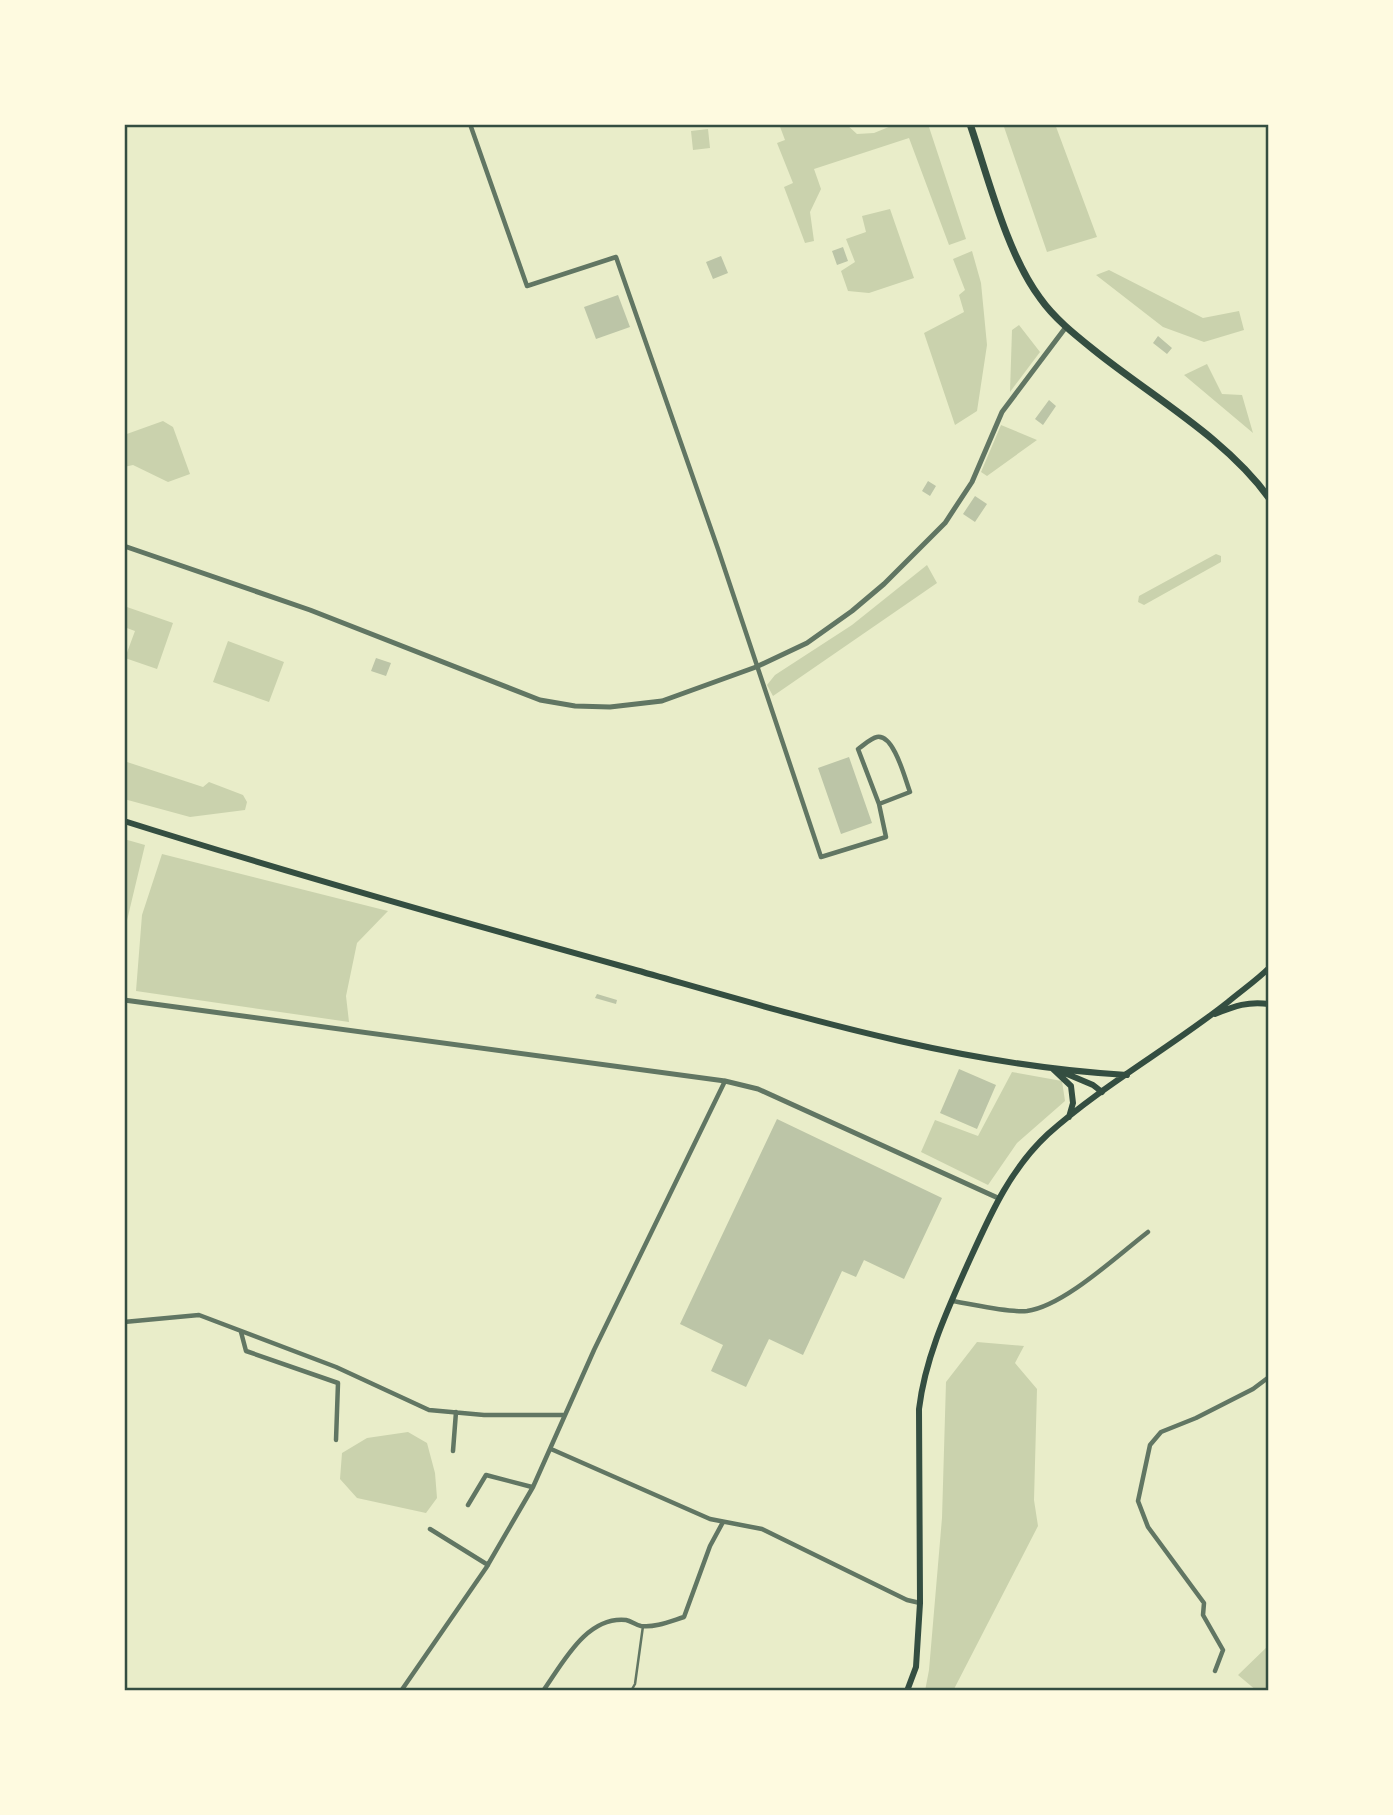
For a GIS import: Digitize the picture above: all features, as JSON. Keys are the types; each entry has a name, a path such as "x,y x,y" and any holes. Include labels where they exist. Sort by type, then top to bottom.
{"main road":[{"path":"970,124 1022,271 1040,298 1066,327 1215,443 1244,469 1269,498"},
{"path":"124,821 402,904 840,1028 935,1050 1052,1068 1126,1075"},
{"path":"907,1691 916,1667 920,1603 919,1409 930,1358 951,1301 998,1198 1027,1156 1069,1117 1207,1018 1267,970"},
{"path":"1207,1018 1239,1004 1269,1004"},
{"path":"1052,1068 1093,1085 1102,1092"},
{"path":"1052,1068 1071,1086 1073,1103 1069,1117"}],"street":[{"path":"470,124 527,286 616,257 718,549 821,857 886,837 879,804 858,748 876,737 885,738 892,744 910,792 879,804"},
{"path":"124,546 310,610 540,700 575,706 662,701 756,667 807,643 884,584 945,523 972,482 1002,412 1066,327"},
{"path":"124,1000 725,1081 758,1089 998,1198"},
{"path":"401,1691 488,1565 533,1487 563,1415 725,1081"},
{"path":"951,1301 1027,1311 1047,1304 1062,1297 1148,1232"},
{"path":"124,1322 199,1315 336,1367 429,1410 484,1415 563,1415"},
{"path":"241,1331 246,1351 338,1383 336,1440"},
{"path":"1215,1671 1223,1650 1203,1615 1204,1603 1148,1527 1138,1501 1150,1445 1161,1432 1208,1413 1253,1389 1269,1377"},
{"path":"453,1451 456,1412"},
{"path":"551,1449 723,1522 762,1529 907,1600 920,1603"},
{"path":"468,1505 486,1475 533,1487"},
{"path":"543,1691 584,1636 598,1625 608,1621 628,1620 643,1626 667,1623 684,1617 710,1546 723,1522"},
{"path":"430,1529 488,1565"}],"lane":[{"path":"631,1691 635,1684 643,1626"}],"green space":[{"path":"779,124 846,124 857,134 874,133 896,124 928,124 966,239 949,245 909,138 814,169 821,189 810,212 814,241 805,243 784,187 793,183 777,143 785,140"},
{"path":"1003,124 1055,124 1097,237 1047,252"},
{"path":"708,129 710,148 693,150 691,131"},
{"path":"890,209 914,278 869,293 848,291 841,271 855,262 846,239 866,232 862,216"},
{"path":"972,251 981,283 987,345 977,411 955,425 924,333 964,312 959,295 965,290 953,259"},
{"path":"1109,270 1203,318 1239,311 1244,330 1204,342 1163,327 1096,275"},
{"path":"1019,325 1040,352 1010,392 1012,330"},
{"path":"1207,364 1222,394 1242,395 1253,433 1184,375"},
{"path":"163,421 173,427 190,474 168,482 133,465 124,467 124,435"},
{"path":"1001,425 1037,440 987,476 981,472"},
{"path":"1216,554 1221,556 1221,562 1144,605 1138,602 1139,596"},
{"path":"927,565 937,583 773,696 767,685 775,675 852,625"},
{"path":"124,606 173,623 157,669 125,658 135,631 124,627"},
{"path":"228,641 284,662 269,702 213,682"},
{"path":"124,761 203,787 209,782 243,795 247,802 245,810 190,817 124,799"},
{"path":"124,839 145,845 124,933"},
{"path":"162,854 388,911 357,943 346,996 349,1022 136,991 142,915"},
{"path":"1012,1072 1062,1081 1065,1101 1017,1143 988,1185 921,1152 935,1120 978,1136"},
{"path":"977,1342 1024,1346 1015,1363 1037,1389 1034,1500 1038,1526 953,1691 925,1691 942,1518 946,1382"},
{"path":"408,1432 427,1443 435,1473 437,1498 426,1513 357,1498 340,1479 342,1453 367,1438"},
{"path":"1269,1645 1269,1691 1257,1691 1238,1675"}],"building":[{"path":"843,247 848,261 837,265 832,251"},
{"path":"721,256 728,273 713,279 706,262"},
{"path":"618,295 630,327 596,339 584,307"},
{"path":"1158,336 1172,348 1167,354 1153,343"},
{"path":"1049,400 1056,406 1043,425 1035,419"},
{"path":"928,481 936,486 930,496 922,491"},
{"path":"975,496 987,504 975,522 963,514"},
{"path":"376,658 391,663 386,676 371,671"},
{"path":"849,757 872,823 841,834 818,768"},
{"path":"597,994 617,1000 616,1004 595,998"},
{"path":"959,1069 996,1085 977,1129 940,1113"},
{"path":"777,1119 942,1198 904,1279 864,1260 856,1277 842,1271 803,1355 769,1339 746,1387 711,1371 723,1345 680,1324"}]}
